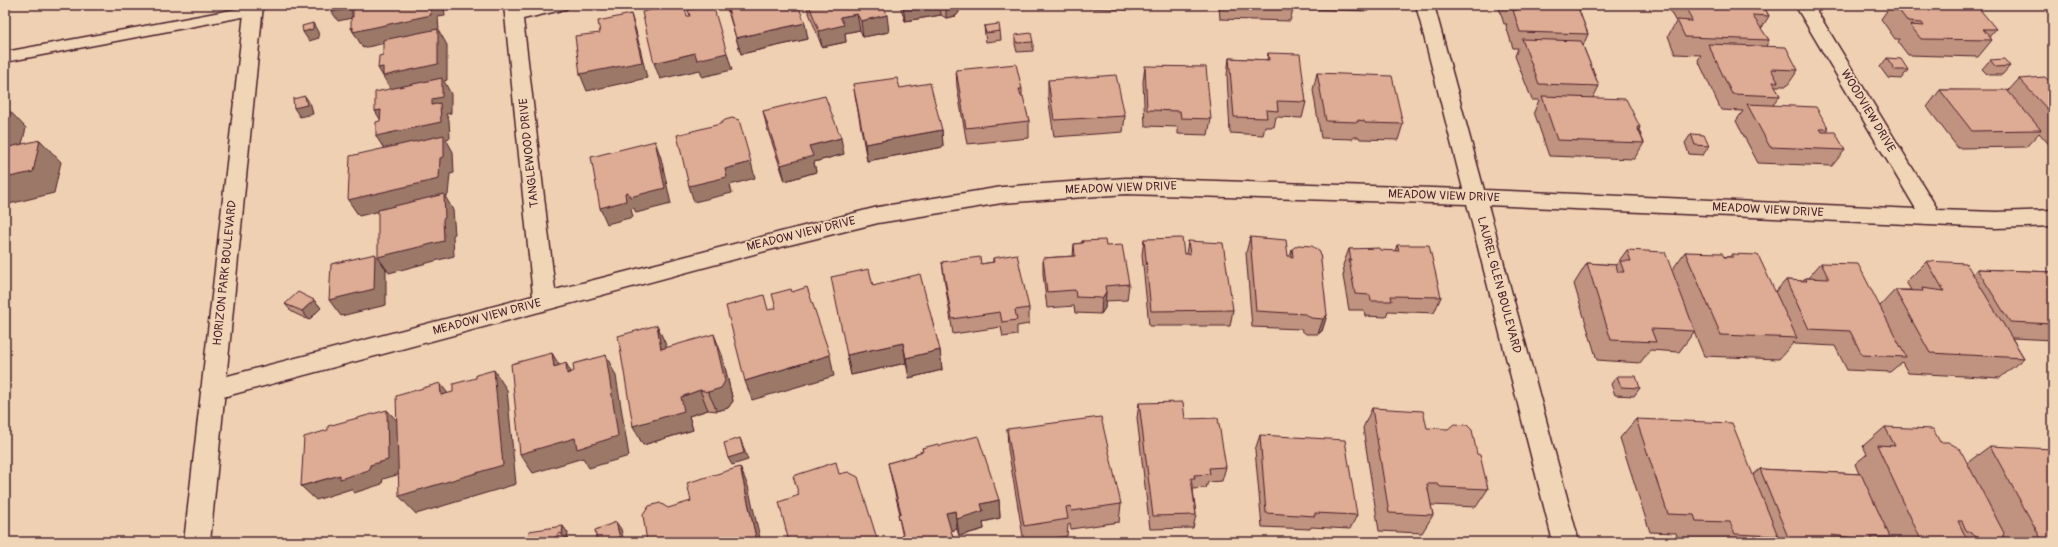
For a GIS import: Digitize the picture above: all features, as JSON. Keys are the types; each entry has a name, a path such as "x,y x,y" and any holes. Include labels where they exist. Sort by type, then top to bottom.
{"street":[{"path":"513,10 560,5"},
{"name":"LAUREL GLEN BOULEVARD","path":"1425,5 1566,542"},
{"name":"WOODVIEW DRIVE","path":"1804,5 1932,217"},
{"name":"HORIZON PARK BOULEVARD","path":"197,542 212,390 254,8"},
{"name":"TANGLEWOOD DRIVE","path":"513,10 545,301"},
{"name":"MEADOW VIEW DRIVE","path":"212,390 769,242 878,215 1002,195 1133,186 1476,197 1996,220 2053,218"}],"lane":[{"path":"5,58 254,8"}],"building":[{"path":"334,5 347,5 347,9 332,12"},
{"path":"353,5 430,5 431,15 353,32 353,27 351,28 351,17 353,17"},
{"path":"673,5 684,5 687,16 690,16 688,10 713,5 727,53 697,60 695,53 654,63 642,12"},
{"path":"727,5 798,5 805,23 736,38"},
{"path":"809,5 883,5 887,15 861,21 857,14 840,17 844,25 819,31"},
{"path":"1510,5 1577,5 1588,34 1520,32 1513,10 1517,10 1516,7 1510,7"},
{"path":"1685,5 1763,5 1769,16 1752,15 1769,40 1685,37 1677,20 1692,21"},
{"path":"1895,5 1966,5 1978,7 1996,29 1983,29 1992,40 1921,39 1910,25 1924,26 1922,23 1908,22"},
{"path":"631,14 642,62 580,74 575,36 600,33 598,21"},
{"path":"313,23 313,29 303,32 302,26"},
{"path":"999,24 1000,31 986,33 984,26"},
{"path":"438,29 438,64 383,76 383,67 378,68 379,56 383,55 383,40"},
{"path":"1031,33 1033,42 1017,43 1015,35"},
{"path":"1522,39 1581,41 1599,86 1539,84"},
{"path":"1708,44 1786,47 1798,70 1771,69 1778,82 1773,82 1780,96 1732,94"},
{"path":"1268,53 1300,54 1306,102 1277,101 1278,111 1266,110 1267,118 1234,117 1229,58 1269,60"},
{"path":"1887,58 1901,59 1908,70 1895,70"},
{"path":"2004,59 2010,66 1996,67 1990,60"},
{"path":"1016,64 1022,89 1019,89 1021,96 1023,96 1029,121 966,128 956,70"},
{"path":"1145,66 1206,67 1211,119 1181,118 1180,111 1147,110"},
{"path":"1317,73 1392,76 1403,124 1365,123 1364,121 1358,120 1358,122 1326,121"},
{"path":"1116,75 1125,116 1054,120 1048,80"},
{"path":"2045,77 2053,85 2053,115 2019,79"},
{"path":"442,78 442,97 432,99 432,105 440,103 441,122 376,136 376,122 380,121 381,110 375,111 375,92"},
{"path":"897,78 900,88 930,83 942,130 865,144 853,84"},
{"path":"1940,90 2007,90 2041,130 1972,131"},
{"path":"305,96 307,105 294,108 293,99"},
{"path":"825,96 841,138 809,146 813,156 781,165 763,111"},
{"path":"1542,96 1626,99 1640,127 1637,127 1644,143 1557,140"},
{"path":"1747,104 1816,107 1829,129 1820,129 1822,132 1835,132 1845,150 1770,147"},
{"path":"732,118 739,120 751,162 725,169 727,177 689,186 677,135 720,124 725,120"},
{"path":"1691,134 1704,135 1709,146 1695,145"},
{"path":"444,135 444,157 440,158 439,179 348,200 350,156"},
{"path":"40,140 33,172 5,178 5,148"},
{"path":"655,141 665,188 630,197 628,192 625,193 626,201 600,208 591,157"},
{"path":"444,194 444,241 378,257 378,210"},
{"path":"1250,237 1286,240 1288,256 1293,257 1292,249 1298,245 1312,246 1320,252 1327,315 1323,319 1311,318 1305,314 1256,311"},
{"path":"1182,238 1184,254 1190,254 1188,241 1223,243 1233,310 1151,311 1144,239"},
{"path":"1105,240 1106,246 1122,245 1129,284 1105,286 1106,292 1102,298 1076,297 1075,290 1047,292 1043,258 1075,256 1074,244 1083,243 1082,241"},
{"path":"1397,245 1429,245 1441,297 1391,296 1392,301 1371,301 1370,295 1355,294 1349,260 1351,260 1349,249 1379,248 1380,250 1399,251"},
{"path":"1627,250 1665,252 1695,331 1651,329 1656,342 1611,340 1587,263 1616,265 1618,272 1624,272 1620,261 1631,261"},
{"path":"1685,252 1722,253 1724,257 1734,257 1732,254 1758,255 1797,338 1721,335"},
{"path":"375,254 374,289 329,300 331,264"},
{"path":"1017,254 1029,308 1015,310 1017,320 1002,322 1000,312 952,319 942,262 980,257 981,264 994,262 993,258"},
{"path":"1927,261 1966,263 2024,358 1930,353 1895,290 1923,291 1922,288 1944,291"},
{"path":"1821,263 1858,264 1906,357 1862,355 1850,331 1809,329 1786,280 1807,281 1805,278 1829,279"},
{"path":"869,269 873,286 920,274 940,350 906,358 903,343 847,355 831,277"},
{"path":"1977,269 2053,272 2053,324 2010,322"},
{"path":"807,287 830,355 745,381 726,306 764,295 768,310 776,308 772,294 791,289 792,292"},
{"path":"298,292 314,300 302,311 285,304"},
{"path":"657,325 661,349 714,334 725,381 721,388 708,392 700,390 681,397 684,411 633,426 618,336"},
{"path":"552,353 554,367 566,363 567,374 574,371 573,364 606,355 618,436 577,449 575,438 520,454 511,364"},
{"path":"494,370 503,465 399,496 396,396 440,383 441,395 453,392 453,384 476,378 476,375"},
{"path":"1617,376 1636,376 1640,388 1621,387"},
{"path":"1183,402 1185,419 1218,418 1226,467 1209,468 1210,474 1194,475 1195,478 1191,478 1196,515 1153,516 1139,403"},
{"path":"1372,408 1423,411 1427,428 1448,429 1454,424 1467,425 1472,430 1477,454 1480,455 1488,489 1441,487 1437,484 1427,484 1433,515 1389,513"},
{"path":"387,410 388,460 370,465 369,470 340,479 340,475 301,486 304,437 328,430 328,426"},
{"path":"1101,417 1121,504 1072,511 1071,506 1066,507 1068,519 1024,526 1007,429"},
{"path":"1636,419 1732,423 1778,536 1735,534 1730,522 1696,521 1694,515 1668,514"},
{"path":"1885,427 1933,429 1940,442 1948,442 1960,449 2004,533 2001,541 1981,540 1966,530 1962,521 1958,521 1968,542 1922,542 1877,445 1895,446"},
{"path":"1260,435 1345,440 1357,515 1315,513 1315,516 1266,513"},
{"path":"978,436 999,500 981,504 983,511 957,519 955,511 946,513 954,541 905,542 898,514 901,513 888,463 916,455 915,454 923,451 922,448 938,444 939,446"},
{"path":"740,438 744,453 728,458 724,443"},
{"path":"1990,446 2053,449 2053,542 2043,542"},
{"path":"836,462 839,474 848,472 858,477 878,542 789,542 779,502 799,495 793,476"},
{"path":"740,467 757,542 647,542 643,515 649,506 660,503 668,508 691,501 687,483"},
{"path":"1760,469 1861,474 1890,537 1870,537 1872,540 1831,535 1834,542 1790,542"},
{"path":"616,522 621,542 597,542 595,530"},
{"path":"563,526 562,535 560,533 550,542 527,542 529,531"},
{"path":"560,533 570,542 550,542"}]}
